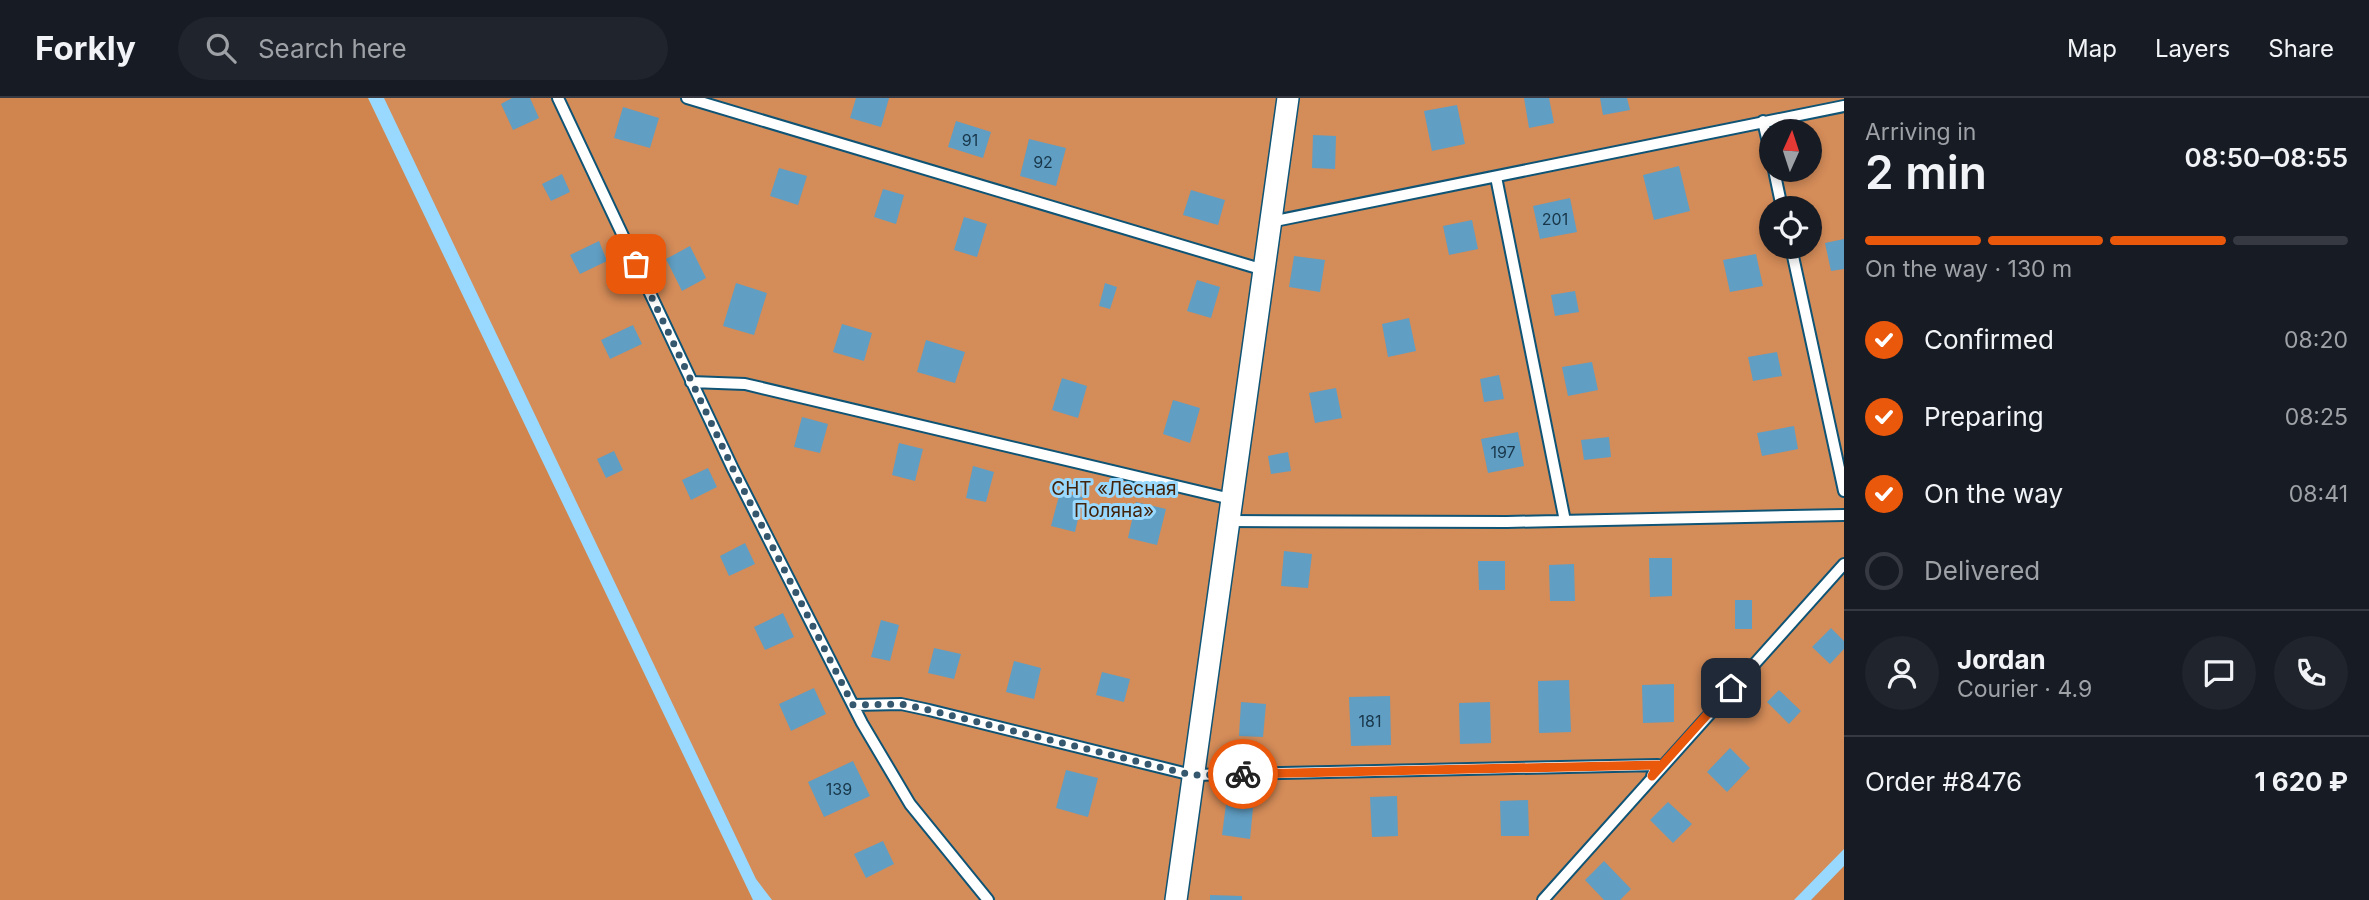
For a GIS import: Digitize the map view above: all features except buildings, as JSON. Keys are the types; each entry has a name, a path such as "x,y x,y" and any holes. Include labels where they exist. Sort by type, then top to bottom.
{"street":[{"path":"1176,900 1288,98"}],"lane":[{"path":"558,98 691,382 853,705 910,803 988,900"},
{"path":"687,98 1264,270"},
{"path":"1774,119 1844,106"},
{"path":"1270,222 1759,122"},
{"path":"1496,177 1565,521"},
{"path":"1794,259 1844,491"},
{"path":"691,382 745,384 1231,499"},
{"path":"1228,522 1565,521 1844,515"},
{"path":"1542,900 1844,564"},
{"path":"853,705 901,704 1192,775 1658,765 1652,776"}],"green space":[{"name":"СНТ «Лесная Поляна»","path":"384,98 1844,98 1844,849 1794,900 772,900 756,879"}],"shaded area":[{"path":"0,98 368,98 753,900 0,900"},
{"path":"1844,866 1844,900 1811,900"}],"way so far":[{"path":"636,264 733,469 853,705 901,704 1192,775 1243,774"}],"route":[{"path":"1243,774 1658,765 1652,776 1731,688"}]}
